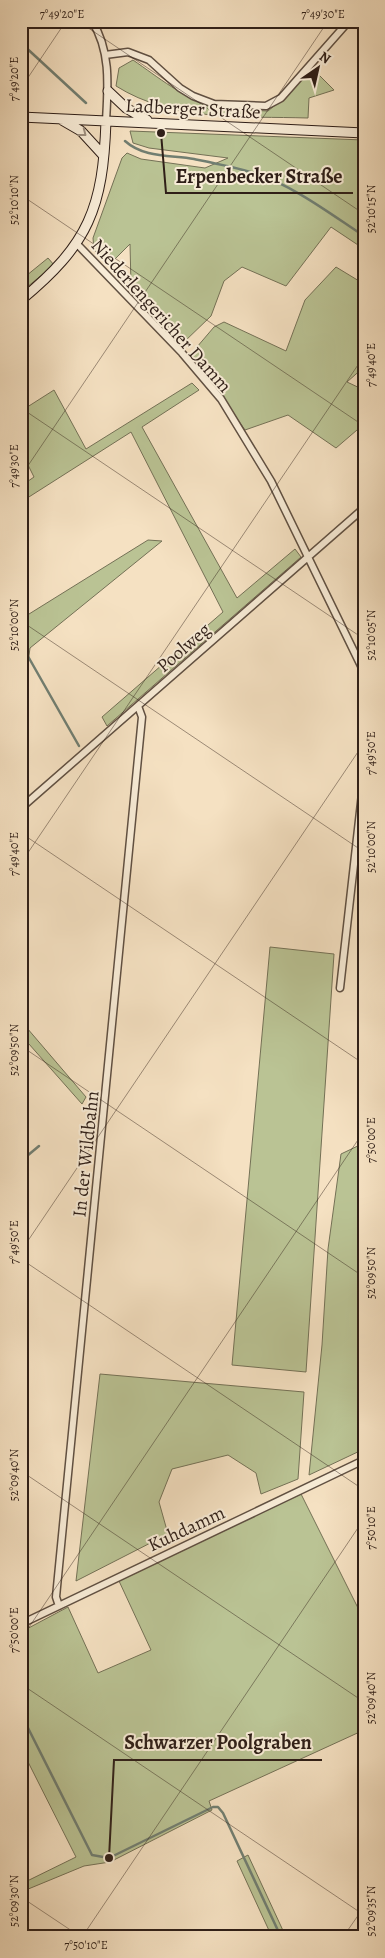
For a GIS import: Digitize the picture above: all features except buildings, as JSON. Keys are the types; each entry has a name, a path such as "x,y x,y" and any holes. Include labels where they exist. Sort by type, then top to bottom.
{"main road":[{"path":"108,91 126,108 154,122"},
{"name":"Ladberger Straße","path":"21,117 364,133"},
{"path":"58,118 81,132 103,155"},
{"path":"21,300 56,271 77,244 93,212 98,194 106,120"}],"street":[{"path":"92,21 99,32 105,55 108,91 106,120"},
{"path":"105,55 128,52 149,60 180,88 214,104 266,106 281,98 349,21"},
{"name":"Niederlengericher Damm","path":"77,244 182,353 220,399 271,481 364,672"},
{"name":"Poolweg","path":"21,808 308,556 362,512"},
{"name":"In der Wildbahn","path":"59,1606 56,1597 142,717 138,706"},
{"path":"340,988 364,776"},
{"name":"Kuhdamm","path":"21,1624 364,1460"}],"green space":[{"path":"133,60 172,87 192,98 227,109 268,111 286,96 312,68 334,90 309,98 308,118 209,115 161,106 138,98 116,86 119,68"},
{"path":"130,131 364,140 364,249 331,227 286,286 242,267 224,281 211,316 183,343 131,285 130,244 109,265 94,250 93,238 122,158 127,153 141,159 205,168 228,158 149,148 133,143"},
{"path":"48,258 54,265 21,292 21,280"},
{"path":"336,267 364,284 364,367 347,382 364,390 364,424 336,448 288,415 245,430 191,354 214,327 224,322 286,351 305,300"},
{"path":"192,383 199,390 142,427 237,598 295,549 301,557 107,726 102,717 223,612 131,432 21,502 21,486 34,477 21,451 21,411 54,390 86,449"},
{"path":"148,540 162,541 30,648 28,663 21,666 21,619"},
{"path":"270,947 334,954 306,1372 232,1365"},
{"path":"21,1021 86,1097 82,1104 21,1035"},
{"path":"364,1143 364,1449 309,1475 322,1345 328,1249 341,1154"},
{"path":"100,1374 304,1392 298,1479 261,1494 256,1473 228,1455 172,1469 159,1502 168,1534 76,1581"},
{"path":"301,1494 364,1620 364,1730 209,1801 212,1810 110,1862 84,1866 21,1892 21,1884 76,1857 21,1748 21,1632 68,1607 98,1673 151,1650 119,1581"},
{"path":"248,1855 286,1937 272,1937 237,1861"}],"waterway":[{"path":"21,43 86,103"},
{"path":"125,141 149,153 194,159 269,178 311,201 364,236"},
{"path":"21,644 79,746"},
{"path":"21,1161 39,1146"},
{"path":"21,1714 92,1855 109,1858 213,1807 218,1807 223,1813 281,1937"}],"place":[{"name":"Erpenbecker Straße","path":"161,133"},
{"name":"Schwarzer Poolgraben","path":"109,1858"}]}
